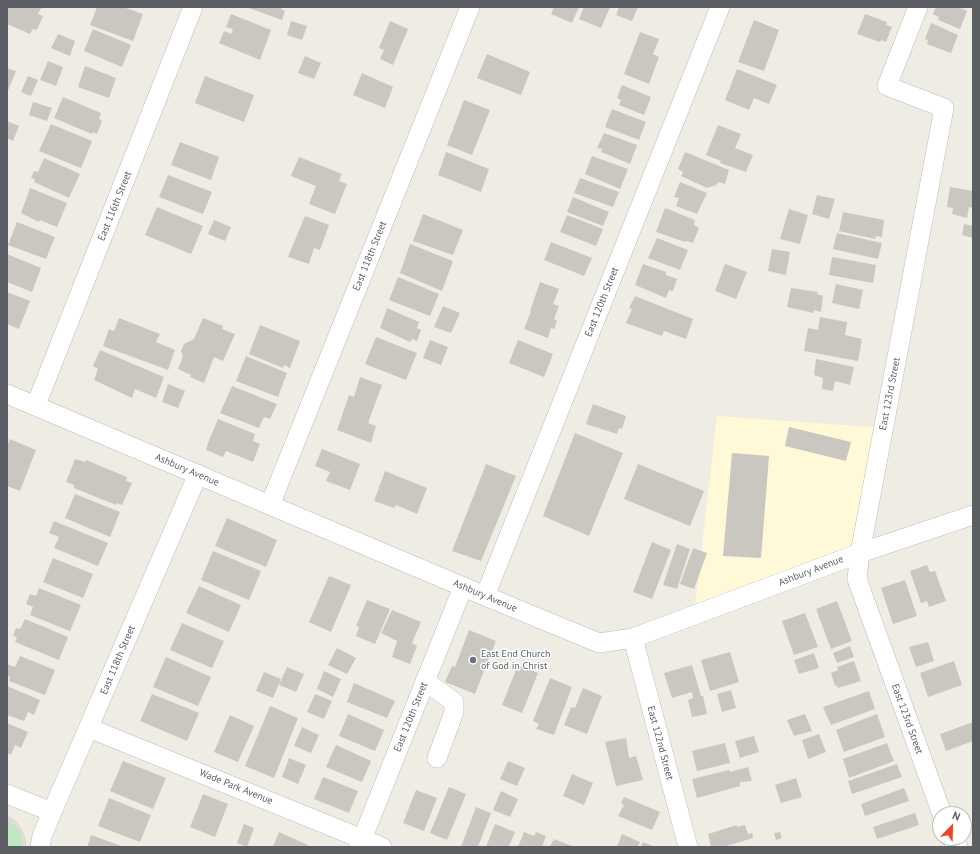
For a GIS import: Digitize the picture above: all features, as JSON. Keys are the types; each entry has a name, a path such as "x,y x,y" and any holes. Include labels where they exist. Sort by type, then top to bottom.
{"street":[{"name":"East 116th Street","path":"36,405 193,7"},
{"name":"East 118th Street","path":"270,505 470,7"},
{"name":"East 123rd Street","path":"918,7 887,86 944,108 860,553 857,578 939,806"},
{"name":"East 120th Street","path":"485,596 714,9"},
{"name":"Ashbury Avenue","path":"7,394 599,643 633,638 860,553 973,515"},
{"name":"East 118th Street","path":"40,847 42,836 52,812 198,474"},
{"name":"East 120th Street","path":"361,843 463,587"},
{"name":"East 122nd Street","path":"633,638 688,847"},
{"path":"426,681 454,702 454,712 437,758"},
{"name":"Wade Park Avenue","path":"89,728 361,843 382,847"},
{"path":"7,794 52,812"}],"shaded area":[{"path":"717,416 884,428 860,553 694,615"},
{"path":"7,815 15,820 22,829 26,840 26,847 7,847"}],"green space":[{"path":"7,821 15,825 21,834 21,847 7,847"}],"building":[{"path":"7,7 41,8 38,14 43,16 37,30 33,29 30,34 7,24"},
{"path":"97,7 123,7 143,14 133,41 90,25"},
{"path":"246,7 282,7 281,9 285,11 282,20"},
{"path":"554,7 579,7 572,23 551,14"},
{"path":"584,7 610,7 601,28 579,19"},
{"path":"619,7 638,7 632,21 616,15"},
{"path":"936,7 958,7 967,11 960,29 938,20 939,17 933,14"},
{"path":"231,14 271,30 260,60 219,43 224,31 231,34 233,29 226,27"},
{"path":"865,14 887,22 886,25 892,27 886,42 881,40 880,42 857,34"},
{"path":"754,20 779,30 764,71 738,62"},
{"path":"291,21 307,26 302,40 287,35"},
{"path":"390,21 408,29 393,65 380,59 384,50 379,48"},
{"path":"931,23 958,35 951,53 927,44 928,40 925,39"},
{"path":"93,29 131,45 122,67 84,51"},
{"path":"640,32 659,39 653,54 659,57 649,84 624,74"},
{"path":"58,34 75,41 70,56 51,48"},
{"path":"487,54 530,72 521,95 477,78"},
{"path":"305,56 321,63 314,79 298,73"},
{"path":"48,61 63,67 56,86 40,80"},
{"path":"85,66 116,78 109,98 78,87"},
{"path":"7,68 16,71 7,93"},
{"path":"737,69 777,85 769,104 754,98 749,110 725,100"},
{"path":"362,73 393,87 385,108 353,95"},
{"path":"28,76 38,80 31,96 21,92"},
{"path":"205,76 254,95 244,122 195,103"},
{"path":"622,85 651,97 644,115 619,105 621,100 617,98"},
{"path":"63,97 101,113 99,119 102,121 97,134 93,132 92,134 54,118"},
{"path":"464,100 490,110 472,155 447,145"},
{"path":"33,102 52,108 47,121 29,115"},
{"path":"612,109 646,122 639,140 605,127"},
{"path":"7,121 19,126 13,141 7,138"},
{"path":"51,124 92,141 81,168 39,151"},
{"path":"718,125 741,134 735,148 753,155 746,172 720,163 721,161 706,155"},
{"path":"604,133 637,145 630,164 601,152 602,149 597,148"},
{"path":"180,142 219,157 211,180 171,165"},
{"path":"446,152 489,169 481,192 438,175"},
{"path":"685,152 729,170 725,184 719,182 716,185 707,188 681,176 683,172 678,169"},
{"path":"592,156 628,169 620,189 585,174"},
{"path":"299,157 342,174 339,181 347,184 335,214 309,204 316,186 291,176"},
{"path":"44,158 80,174 69,198 34,182 35,179 31,178 34,171 38,172"},
{"path":"168,175 212,192 203,214 159,197"},
{"path":"580,178 619,192 613,207 574,193"},
{"path":"680,182 707,193 697,214 676,206 679,198 674,197"},
{"path":"950,187 973,191 973,208 969,207 967,218 952,214 953,208 947,207"},
{"path":"30,188 67,203 57,227 40,220 39,222 21,213"},
{"path":"817,195 835,199 829,219 812,214"},
{"path":"573,197 609,212 603,226 567,212"},
{"path":"157,207 203,226 191,254 145,235"},
{"path":"665,208 695,220 694,225 699,228 693,243 685,242 656,232"},
{"path":"789,209 808,215 800,244 780,239"},
{"path":"843,212 884,220 882,237 876,236 875,239 839,231"},
{"path":"423,214 463,230 453,255 413,241"},
{"path":"567,215 603,229 596,246 560,232"},
{"path":"305,216 329,225 320,250 314,248 309,264 288,257"},
{"path":"214,220 231,227 225,241 208,234"},
{"path":"17,222 55,237 46,259 8,245"},
{"path":"964,224 973,226 973,238 962,235"},
{"path":"837,233 882,243 878,259 833,249"},
{"path":"657,238 688,250 680,270 648,258"},
{"path":"551,242 592,258 584,276 544,260"},
{"path":"410,244 453,261 442,291 400,273"},
{"path":"772,249 790,252 786,275 768,271"},
{"path":"7,254 41,268 32,292 7,282"},
{"path":"832,257 876,265 873,283 829,275"},
{"path":"643,264 666,272 666,275 677,279 673,291 669,290 666,298 635,285"},
{"path":"725,264 747,272 736,299 715,291"},
{"path":"398,277 439,294 430,316 389,300"},
{"path":"540,282 559,289 553,304 559,306 554,319 557,321 554,329 551,328 548,338 524,329"},
{"path":"836,284 863,290 859,309 832,303"},
{"path":"791,288 818,292 817,294 823,296 821,312 814,310 814,313 787,307"},
{"path":"7,292 30,301 19,329 7,324"},
{"path":"635,296 693,319 686,339 664,331 662,336 626,323 632,309 629,308"},
{"path":"443,306 460,313 451,333 434,327"},
{"path":"387,308 419,322 417,328 421,330 417,341 412,339 410,342 380,328"},
{"path":"820,317 847,322 845,335 862,339 858,361 804,351 808,328 818,330"},
{"path":"119,318 160,334 156,342 175,350 168,370 103,346 109,329 114,331"},
{"path":"203,318 223,326 222,329 235,334 223,361 214,357 204,383 190,377 191,375 178,369 183,356 181,351 184,344 194,339"},
{"path":"260,325 300,341 290,368 284,365 283,368 249,354"},
{"path":"376,337 417,353 406,380 365,364"},
{"path":"430,340 448,347 441,365 423,358"},
{"path":"518,340 553,354 544,377 509,363"},
{"path":"100,350 164,377 156,398 135,389 132,398 94,380 98,369 93,366"},
{"path":"246,356 287,373 278,397 236,381"},
{"path":"816,359 854,367 850,385 835,381 833,391 822,389 823,378 814,375"},
{"path":"360,377 382,385 368,423 376,426 371,443 337,430 349,395 354,397"},
{"path":"168,384 185,391 178,408 162,402"},
{"path":"232,386 277,404 270,419 264,417 259,428 220,413"},
{"path":"593,404 626,416 622,429 619,428 617,434 586,424"},
{"path":"218,419 255,434 253,441 260,444 253,462 226,451 223,457 206,450"},
{"path":"789,427 851,442 846,461 785,446"},
{"path":"575,433 623,453 589,536 543,516"},
{"path":"10,439 36,450 20,491 7,486 7,446"},
{"path":"322,449 360,464 350,490 326,481 330,472 315,466"},
{"path":"732,453 769,456 761,558 723,556"},
{"path":"75,459 85,462 86,460 127,477 126,481 132,483 122,505 117,503 116,505 74,488 74,485 66,482"},
{"path":"486,464 516,476 481,561 452,551"},
{"path":"638,464 704,491 690,526 624,499"},
{"path":"385,471 427,488 417,514 396,505 394,508 374,501"},
{"path":"75,494 120,512 110,537 65,518"},
{"path":"227,518 277,540 266,567 215,546"},
{"path":"54,521 108,543 98,566 54,548 59,537 49,533"},
{"path":"652,542 671,550 652,599 633,592"},
{"path":"677,544 690,549 677,589 663,585"},
{"path":"693,548 707,553 694,589 680,584"},
{"path":"213,551 261,571 249,600 201,580"},
{"path":"53,558 93,574 83,598 43,582"},
{"path":"927,565 930,572 935,571 946,601 929,607 927,601 921,603 910,571"},
{"path":"329,576 351,585 331,632 309,622"},
{"path":"905,580 917,616 893,624 881,588"},
{"path":"199,586 241,605 229,632 186,613"},
{"path":"39,588 81,605 70,631 30,615 33,607 26,604 30,594 36,596"},
{"path":"367,600 390,609 375,644 356,636 359,627 356,626"},
{"path":"837,601 852,641 831,649 816,609"},
{"path":"392,610 421,622 412,643 417,646 410,664 392,657 397,641 381,633"},
{"path":"805,613 818,647 794,655 782,621"},
{"path":"25,619 68,637 59,660 15,642 17,637 13,636 16,628 20,629"},
{"path":"182,623 224,641 212,668 170,650"},
{"name":"East End Church of God in Christ","path":"469,630 496,641 475,694 445,682 452,666 455,667"},
{"path":"928,642 934,661 916,667 909,647"},
{"path":"850,646 854,657 837,663 833,653"},
{"path":"337,648 356,658 347,674 328,665"},
{"path":"730,652 739,682 710,691 701,660"},
{"path":"814,653 819,668 799,674 794,660"},
{"path":"20,656 55,670 45,695 9,681 10,677 7,676 7,664 15,667"},
{"path":"166,657 211,677 198,706 153,687"},
{"path":"854,661 861,681 838,688 837,685 835,686 831,673 838,670 837,667"},
{"path":"954,661 962,685 928,697 920,673"},
{"path":"518,665 538,673 522,713 502,705"},
{"path":"692,665 701,696 703,696 707,714 692,717 688,700 693,698 692,692 672,698 664,673"},
{"path":"287,667 304,674 296,692 279,685"},
{"path":"324,671 341,679 333,697 317,689"},
{"path":"264,672 281,679 273,698 256,691"},
{"path":"550,678 572,687 554,735 536,729 539,724 533,721"},
{"path":"354,683 395,701 387,718 347,702"},
{"path":"7,686 40,700 34,715 28,712 24,721 7,715"},
{"path":"583,688 602,696 587,734 564,725 571,707 575,708"},
{"path":"731,690 736,708 722,712 717,694"},
{"path":"869,691 875,709 831,725 823,707"},
{"path":"152,694 199,713 187,741 140,721"},
{"path":"315,694 332,701 324,719 307,712"},
{"path":"270,706 298,718 274,778 245,766"},
{"path":"348,714 384,730 375,751 339,736"},
{"path":"805,714 812,731 794,736 787,720"},
{"path":"877,714 885,737 844,752 836,730"},
{"path":"230,715 254,726 238,762 214,752"},
{"path":"973,722 973,741 946,751 940,734"},
{"path":"7,723 28,732 21,748 15,745 11,755 7,753"},
{"path":"302,727 319,735 311,753 294,746"},
{"path":"819,734 826,752 808,759 802,740"},
{"path":"754,736 759,752 740,758 735,741"},
{"path":"626,738 629,758 636,756 643,780 616,786 605,742"},
{"path":"725,743 730,763 697,771 692,751"},
{"path":"887,743 894,761 849,778 843,759"},
{"path":"336,745 371,761 362,782 326,767"},
{"path":"289,758 306,765 298,784 282,777"},
{"path":"123,761 166,778 153,809 110,791"},
{"path":"508,761 525,768 517,786 500,779"},
{"path":"897,764 902,777 852,794 848,781"},
{"path":"748,767 752,781 740,782 740,786 697,798 692,779"},
{"path":"572,774 593,783 584,805 563,796"},
{"path":"323,777 358,791 349,813 314,799"},
{"path":"796,778 802,797 781,803 775,785"},
{"path":"449,787 466,794 447,840 430,833"},
{"path":"904,788 909,801 865,816 861,804"},
{"path":"416,790 437,798 424,831 403,823"},
{"path":"501,791 518,799 510,817 493,810"},
{"path":"203,794 228,804 215,837 190,827"},
{"path":"624,797 660,812 652,830 618,816 624,805 621,803"},
{"path":"109,798 151,815 140,842 98,826"},
{"path":"476,807 491,813 478,847 461,847"},
{"path":"915,813 919,825 877,839 873,827"},
{"path":"244,824 254,828 247,847 237,843"},
{"path":"495,824 515,832 509,847 486,847"},
{"path":"737,825 737,827 745,825 748,834 752,833 753,838 723,847 711,847 708,834"},
{"path":"279,832 308,845 307,847 273,847"},
{"path":"524,832 534,836 536,832 546,836 542,847 518,847"},
{"path":"780,832 782,838 776,840 774,833"},
{"path":"622,834 640,842 638,847 617,847"},
{"path":"91,835 124,847 87,847"},
{"path":"554,839 575,847 550,847"},
{"path":"643,842 655,847 641,847"}],"place":[{"name":"East End Church of God in Christ","path":"473,660"}]}
